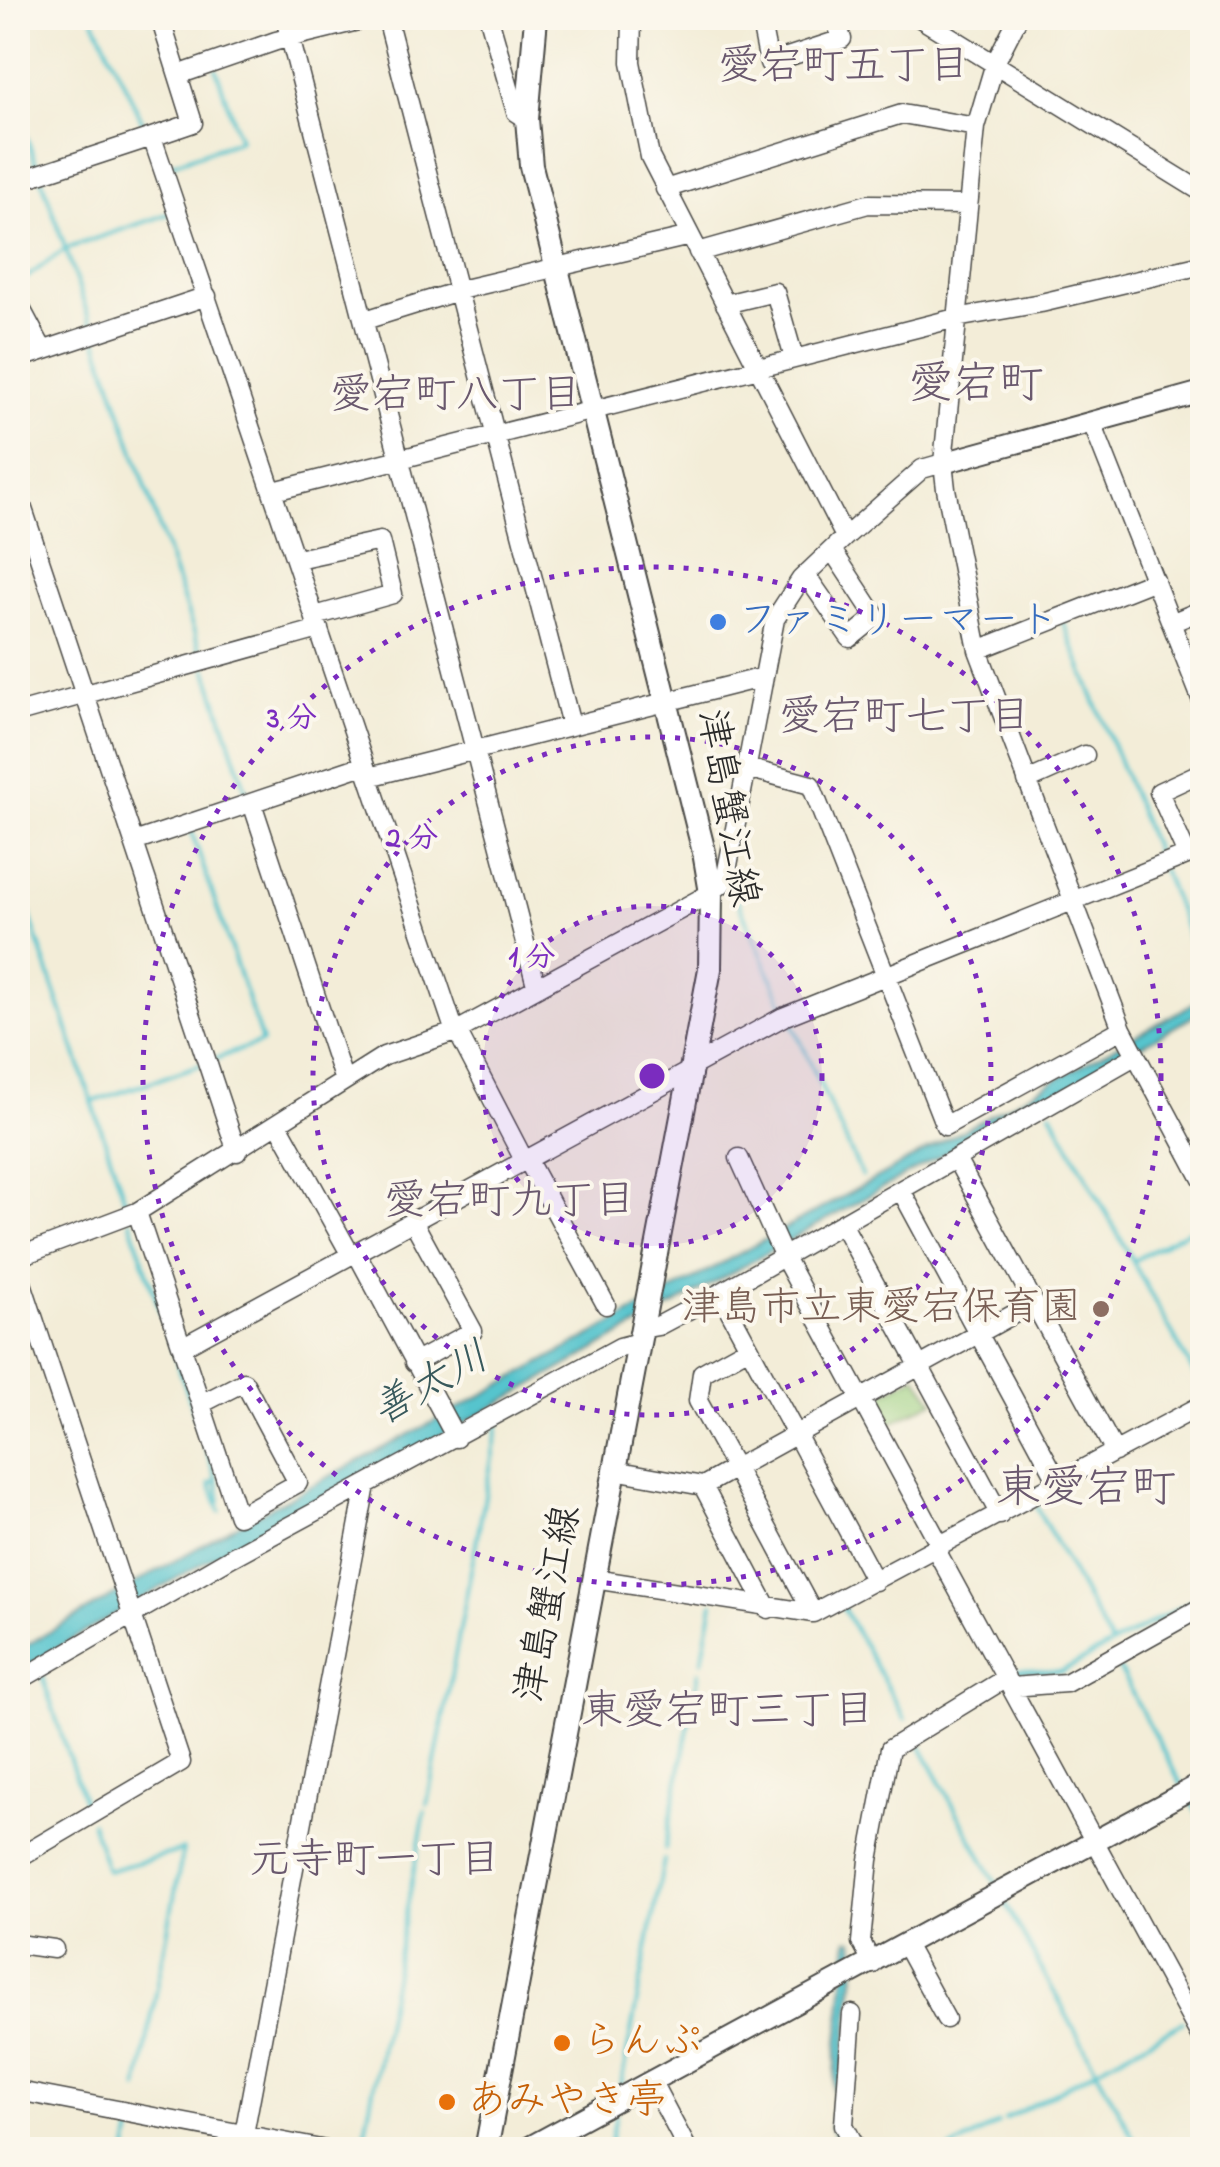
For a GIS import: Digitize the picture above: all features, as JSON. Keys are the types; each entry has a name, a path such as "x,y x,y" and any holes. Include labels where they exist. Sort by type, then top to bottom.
{"main road":[{"name":"津島蟹江線","path":"486,2150 693,1068 710,970 712,892 668,699 531,166 528,119 536,18"}],"street":[{"path":"18,182 193,122 160,18"},
{"path":"285,18 536,985"},
{"path":"178,75 292,38 370,18"},
{"path":"387,18 571,725"},
{"path":"489,18 516,112 528,119"},
{"path":"632,18 631,62 650,157 758,368 876,617 850,638 806,575"},
{"path":"766,18 760,18 769,63 842,39 835,18"},
{"path":"920,18 1202,192"},
{"path":"1018,18 995,63 976,127 943,463 978,650 1129,1044 1202,1179"},
{"path":"665,189 902,114 976,127"},
{"path":"152,137 456,1032 606,1305"},
{"path":"365,320 557,268 694,244 868,204 966,206"},
{"path":"274,492 956,318 1041,304 1202,265"},
{"path":"725,304 775,292 794,358"},
{"path":"18,359 208,296"},
{"path":"18,303 43,350"},
{"path":"18,1257 136,1212 384,1056 456,1032 712,892 725,881 775,620 806,575 922,469 1202,392"},
{"path":"1092,423 1202,701"},
{"path":"18,494 236,1152"},
{"path":"18,713 317,622 393,594 380,541 296,558"},
{"path":"978,650 1154,580"},
{"path":"1172,623 1202,610"},
{"path":"134,842 252,802 367,771 475,749 764,678"},
{"path":"1028,781 1085,755"},
{"path":"746,768 811,784 945,1126 1129,1044"},
{"path":"182,1348 790,1015 1194,852 1159,792 1202,772"},
{"path":"252,802 344,1081"},
{"path":"18,1681 249,1546 620,1348 783,1254 957,1161 1129,1044"},
{"path":"278,1124 348,1250 356,1252 455,1436"},
{"path":"739,1158 783,1254 1008,1683 1202,2040"},
{"path":"957,1161 1115,1452"},
{"path":"902,1192 1059,1483"},
{"path":"136,1212 238,1516 298,1483 244,1382 201,1404"},
{"path":"413,1221 473,1330 414,1363"},
{"path":"843,1225 1000,1515"},
{"path":"18,1271 181,1762 18,1858"},
{"path":"720,1293 875,1580"},
{"path":"614,1470 703,1486 1034,1303"},
{"path":"749,1347 702,1373 698,1400 812,1613"},
{"path":"594,1579 812,1613 1202,1405"},
{"path":"244,2134 366,1486"},
{"path":"703,1486 768,1609"},
{"path":"236,1519 249,1546"},
{"path":"870,1966 861,1942 869,1860 890,1749 1008,1683 1066,1683 1202,1607"},
{"path":"524,2150 653,2084 1202,1783"},
{"path":"18,1944 54,1949"},
{"path":"906,1946 946,2019"},
{"path":"852,2014 844,2124 857,2150"},
{"path":"653,2084 688,2150"},
{"path":"18,2091 326,2150"}],"green space":[{"path":"916,1376 934,1401 885,1426 873,1404 875,1398"}],"water":[{"path":"1202,999 1202,1011 967,1145 961,1144 461,1425 225,1550 18,1671 18,1650 241,1523 448,1414"},
{"path":"848,1939 854,1940 856,1965 836,2126 848,2149 843,2149 830,2127"}],"waterway":[{"path":"93,18 147,131"},
{"path":"169,165 240,140 216,69"},
{"path":"18,114 38,169"},
{"path":"42,180 92,327"},
{"path":"18,284 65,249 171,213"},
{"path":"96,338 202,656"},
{"path":"1063,622 1158,858"},
{"path":"206,668 248,797"},
{"path":"190,827 262,1042 215,1059"},
{"path":"1163,870 1202,971"},
{"path":"18,881 127,1206"},
{"path":"735,895 786,1010"},
{"path":"790,1018 862,1176"},
{"path":"92,1102 200,1065"},
{"path":"1051,1112 1202,1388"},
{"path":"130,1221 217,1481 210,1483 220,1511"},
{"path":"1133,1261 1202,1223"},
{"path":"427,1805 499,1421"},
{"path":"217,1481 220,1502"},
{"path":"1037,1508 1111,1644"},
{"path":"1013,1670 1061,1672 1194,1600"},
{"path":"702,1661 713,1603"},
{"path":"842,1606 905,1719"},
{"path":"1116,1663 1181,1784"},
{"path":"665,1849 699,1672"},
{"path":"41,1673 87,1811"},
{"path":"917,1740 997,1885"},
{"path":"1191,1800 1202,1822"},
{"path":"364,2137 425,1812"},
{"path":"91,1822 107,1871 183,1850 138,2089"},
{"path":"620,2090 664,1860"},
{"path":"1004,1900 1140,2150"},
{"path":"1005,2120 1183,2022"},
{"path":"609,2150 616,2115"},
{"path":"950,2150 998,2123"},
{"path":"128,2150 132,2131"}],"place":[{"name":"ファミリーマート","path":"718,622"},
{"name":"津島市立東愛宕保育園","path":"1101,1309"},
{"name":"らんぷ","path":"562,2043"},
{"name":"あみやき亭","path":"447,2102"}],"district":[{"name":"愛宕町五丁目","path":"844,67"},
{"name":"愛宕町","path":"976,386"},
{"name":"愛宕町八丁目","path":"456,396"},
{"name":"愛宕町七丁目","path":"905,718"},
{"name":"愛宕町九丁目","path":"510,1202"},
{"name":"東愛宕町","path":"1086,1490"},
{"name":"東愛宕町三丁目","path":"728,1712"},
{"name":"元寺町一丁目","path":"375,1861"}],"water label":[{"name":"善太川","path":"431,1385"}]}
